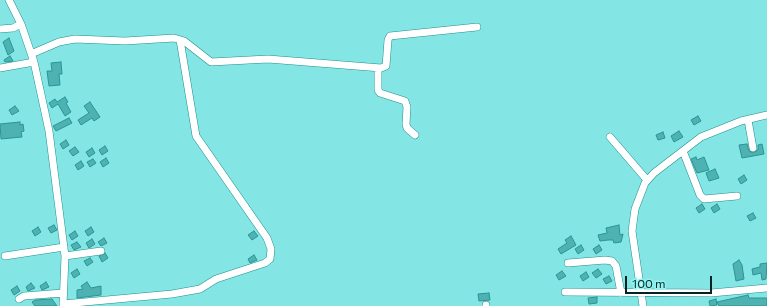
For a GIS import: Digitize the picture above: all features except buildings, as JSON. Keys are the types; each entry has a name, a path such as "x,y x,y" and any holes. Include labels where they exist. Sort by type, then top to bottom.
{"street":[{"path":"9,0 20,24 34,62 49,131 65,256 63,305 172,294 200,289 216,279 265,263 270,259 271,249 267,238 196,136 180,40"},
{"path":"0,29 13,28 20,24"},
{"path":"31,54 59,42 75,39 125,41 174,38 180,40 211,62 268,59 378,68 386,66 388,40 390,36 477,28"},
{"path":"0,68 34,62"},
{"path":"378,68 378,90 380,93 405,102 407,107 407,128 414,135"},
{"path":"643,306 632,231 639,196 647,180 654,173 706,134 767,115"},
{"path":"748,120 753,148"},
{"path":"610,137 647,180"},
{"path":"683,151 700,196 704,199 737,196"},
{"path":"5,256 64,247"},
{"path":"65,256 101,251"},
{"path":"568,263 605,260 612,261 616,266 621,293"},
{"path":"565,292 641,294 711,293 767,288"},
{"path":"19,299 24,296 63,293"}]}
